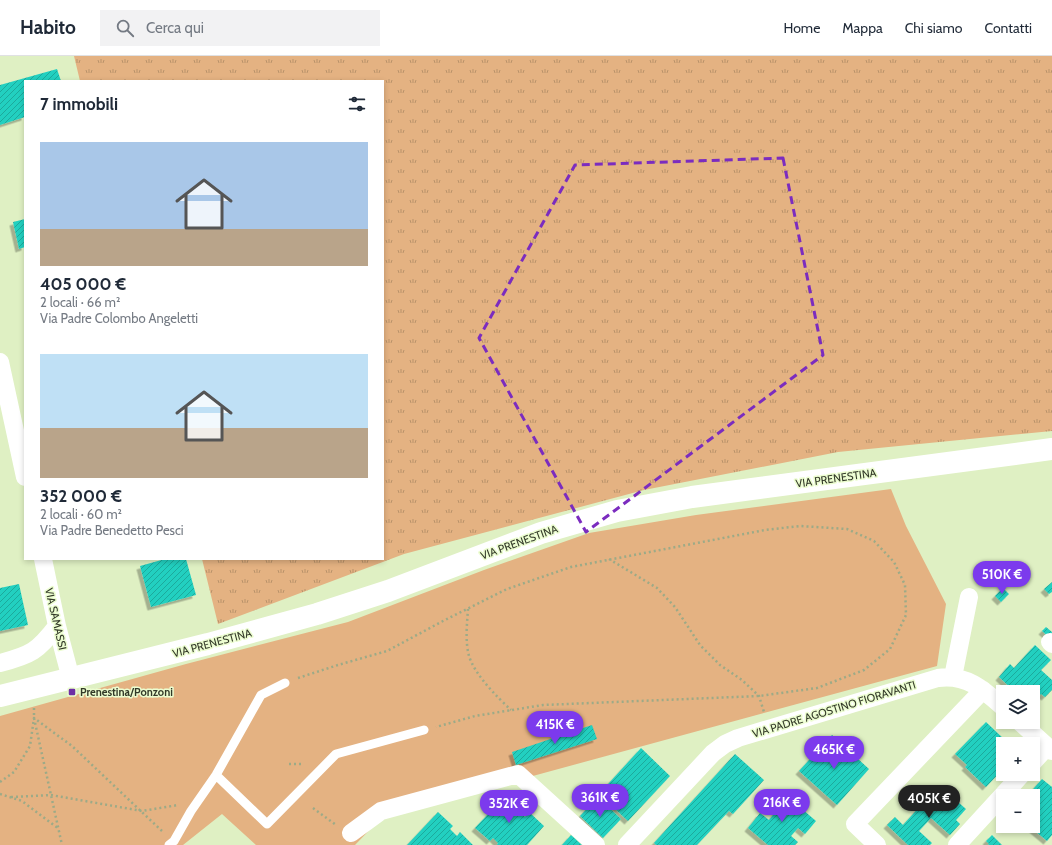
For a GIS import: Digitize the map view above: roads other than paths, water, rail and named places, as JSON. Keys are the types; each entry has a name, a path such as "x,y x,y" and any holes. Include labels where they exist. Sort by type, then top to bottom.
{"main road":[{"name":"VIA PRENESTINA","path":"0,696 71,679 317,614 388,591 541,533 617,511 692,497 1052,448"}],"street":[{"path":"0,362 24,472"},
{"name":"VIA SAMASSI","path":"43,560 57,626 71,679"},
{"path":"953,677 969,597"},
{"path":"0,663 19,658 34,651 44,643 57,626"},
{"name":"VIA PADRE AGOSTINO FIORAVANTI","path":"627,845 709,758 725,744 738,738 938,678 953,677 963,679 983,690 996,701"},
{"path":"877,845 855,824 983,690"},
{"path":"1028,729 1049,749 1040,756"},
{"path":"351,833 381,811 518,774 596,845"},
{"path":"957,845 1016,781"}],"lane":[{"path":"172,843 196,802 216,775 260,695 285,683"},
{"path":"216,775 267,824 336,754 424,730"}],"place":[{"name":"Prenestina/Ponzoni","path":"72,692"}]}
